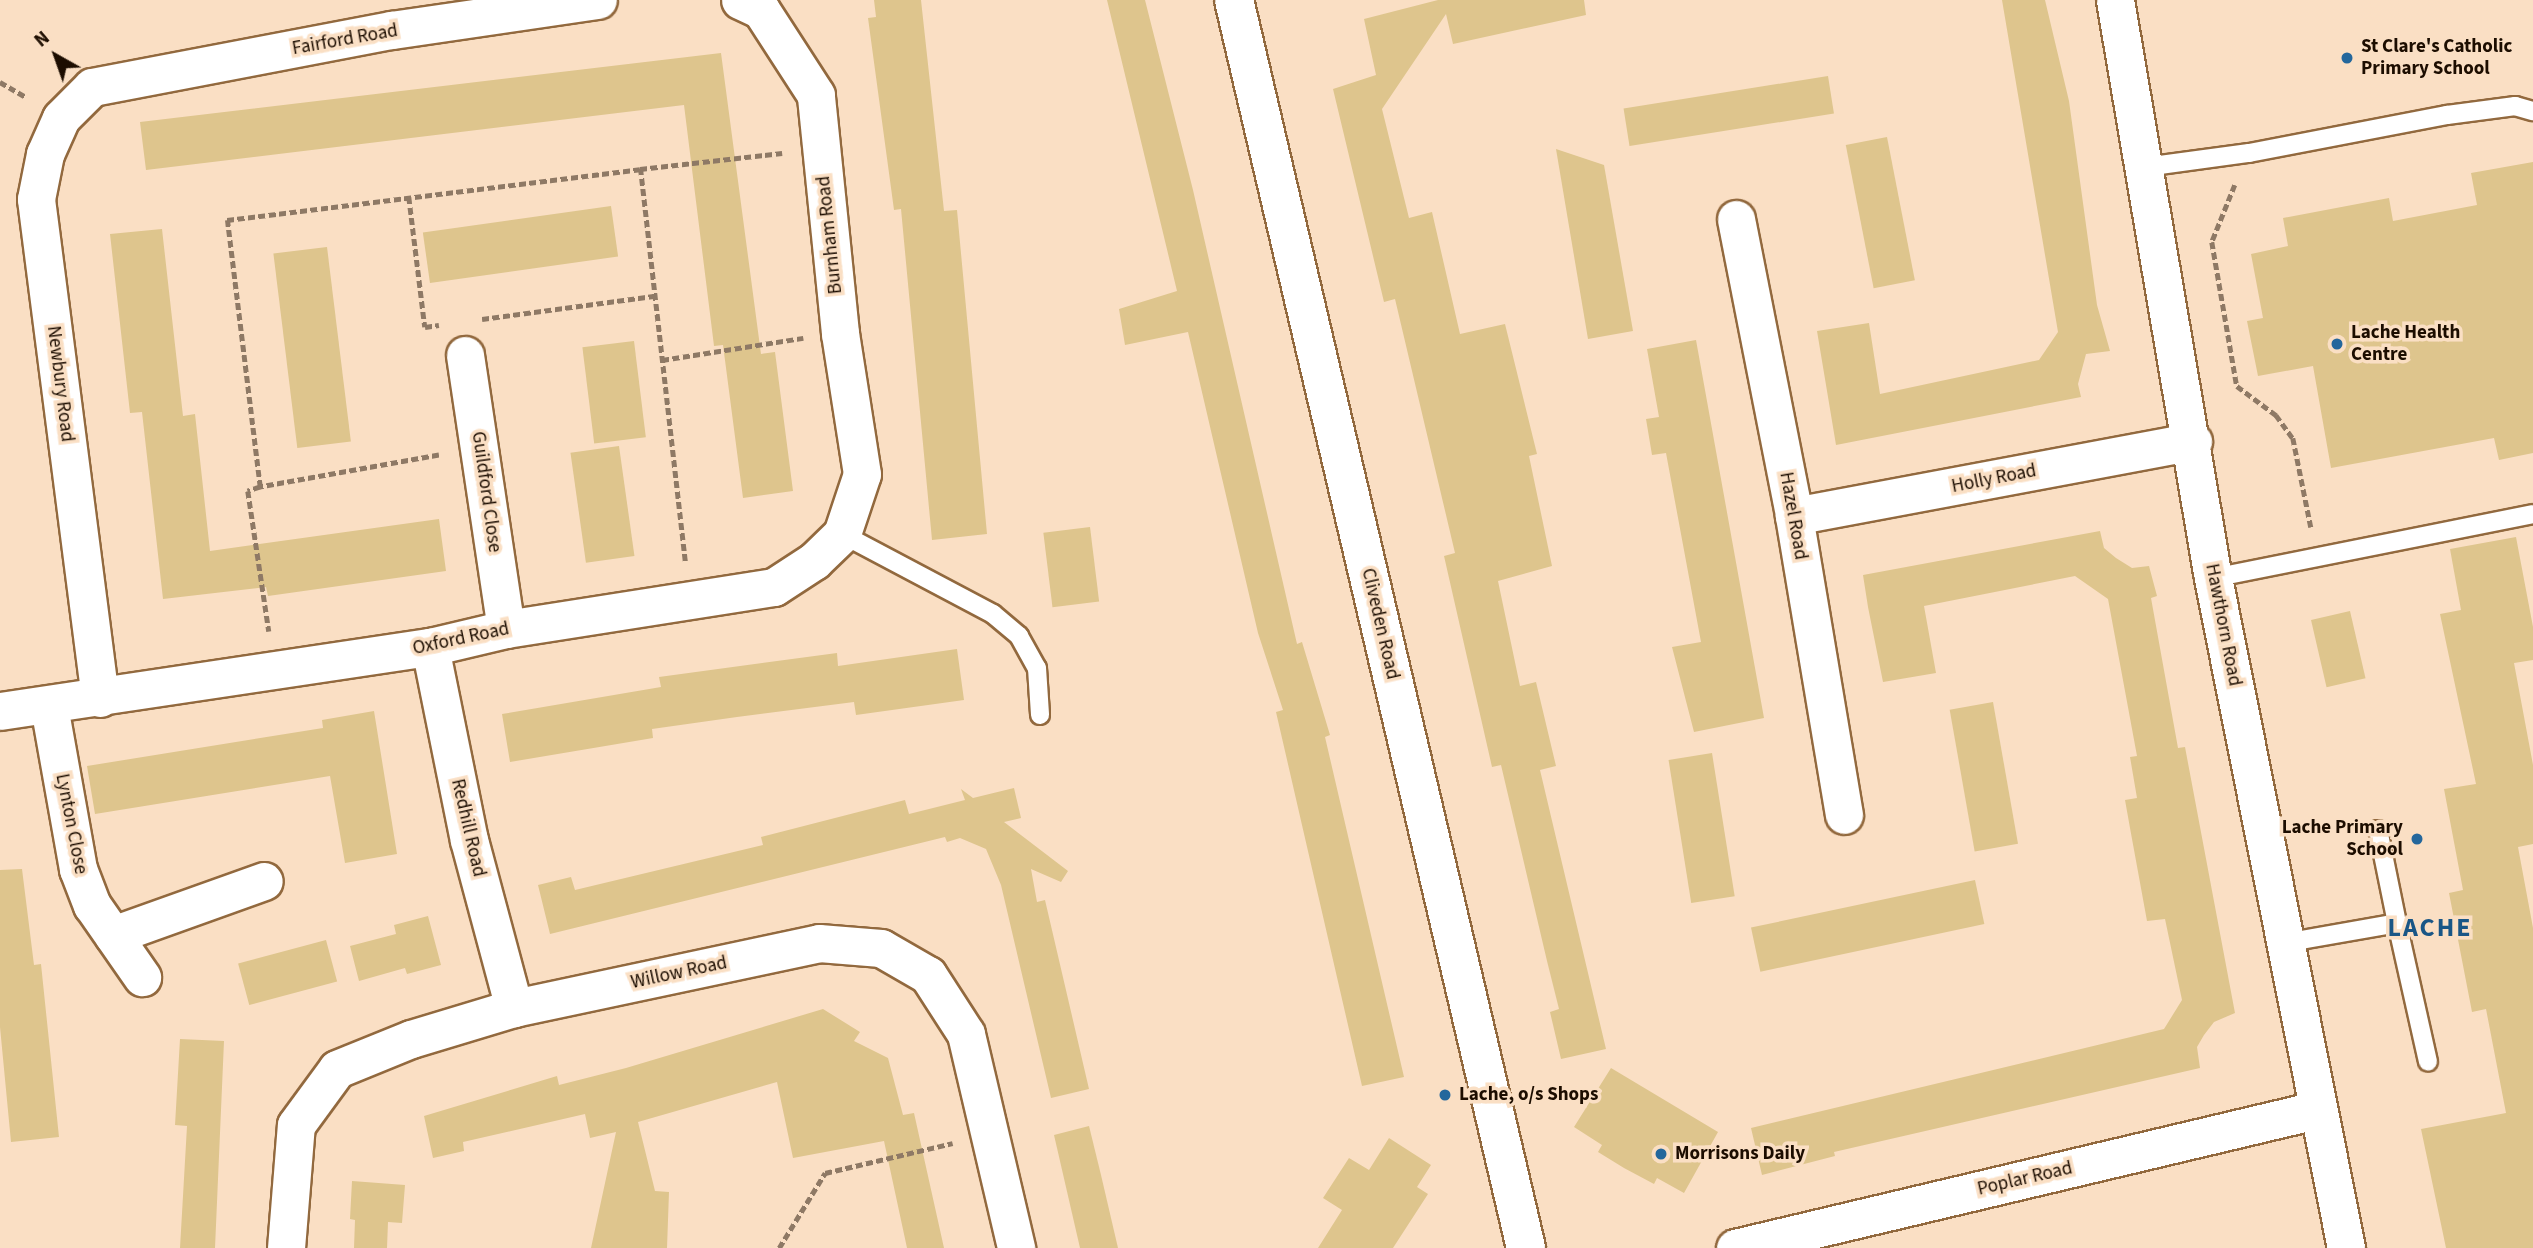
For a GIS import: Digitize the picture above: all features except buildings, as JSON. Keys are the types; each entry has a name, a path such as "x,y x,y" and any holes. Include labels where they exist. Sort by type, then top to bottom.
{"street":[{"name":"Fairford Road","path":"92,87 392,30 598,0"},
{"name":"Cliveden Road","path":"1234,0 1526,1248"},
{"name":"Hawthorn Road","path":"2115,0 2193,441 2213,578 2316,1110 2346,1248"},
{"name":"Burnham Road","path":"751,5 816,95 840,332 862,474"},
{"name":"Newbury Road","path":"92,87 61,118 45,154 36,199 100,698"},
{"name":"Hazel Road","path":"1736,219 1794,516 1844,815"},
{"name":"Guildford Close","path":"458,339 479,448 506,628"},
{"name":"Holly Road","path":"1794,516 2193,441"},
{"name":"Oxford Road","path":"0,711 49,706 430,647 506,628 774,587 814,561 842,534 862,474"},
{"name":"Redhill Road","path":"430,647 469,840 514,1008"},
{"name":"Lynton Close","path":"49,706 78,869 92,905 142,977"},
{"path":"113,936 264,881"},
{"name":"Willow Road","path":"286,1248 296,1125 337,1069 411,1039 514,1008 819,943 881,948 928,975 966,1034 1016,1248"},
{"name":"Poplar Road","path":"1735,1248 2316,1110"}],"lane":[{"path":"2145,167 2249,153 2447,115 2515,106 2533,111"},
{"path":"2213,578 2317,555 2533,514"},
{"path":"842,534 993,614 1019,636 1037,668 1041,715"},
{"path":"2378,830 2428,1062"},
{"path":"2284,943 2396,923"}],"path":[{"path":"260,487 227,220 821,148"},
{"path":"2249,153 2211,242 2237,386 2276,415 2293,438 2317,555"},
{"path":"640,169 690,600"},
{"path":"409,197 425,327 458,339"},
{"path":"476,320 654,296"},
{"path":"662,360 840,332"},
{"path":"274,671 248,491 479,448"},
{"path":"779,1248 825,1173 991,1133"}],"place":[{"name":"St Clare's Catholic Primary School","path":"2347,58"},
{"name":"Lache Health Centre","path":"2337,344"},
{"name":"Lache Primary School","path":"2417,839"},
{"name":"Lache, o/s Shops","path":"1445,1095"},
{"name":"Morrisons Daily","path":"1661,1154"}],"district":[{"name":"LACHE","path":"2430,928"}]}
